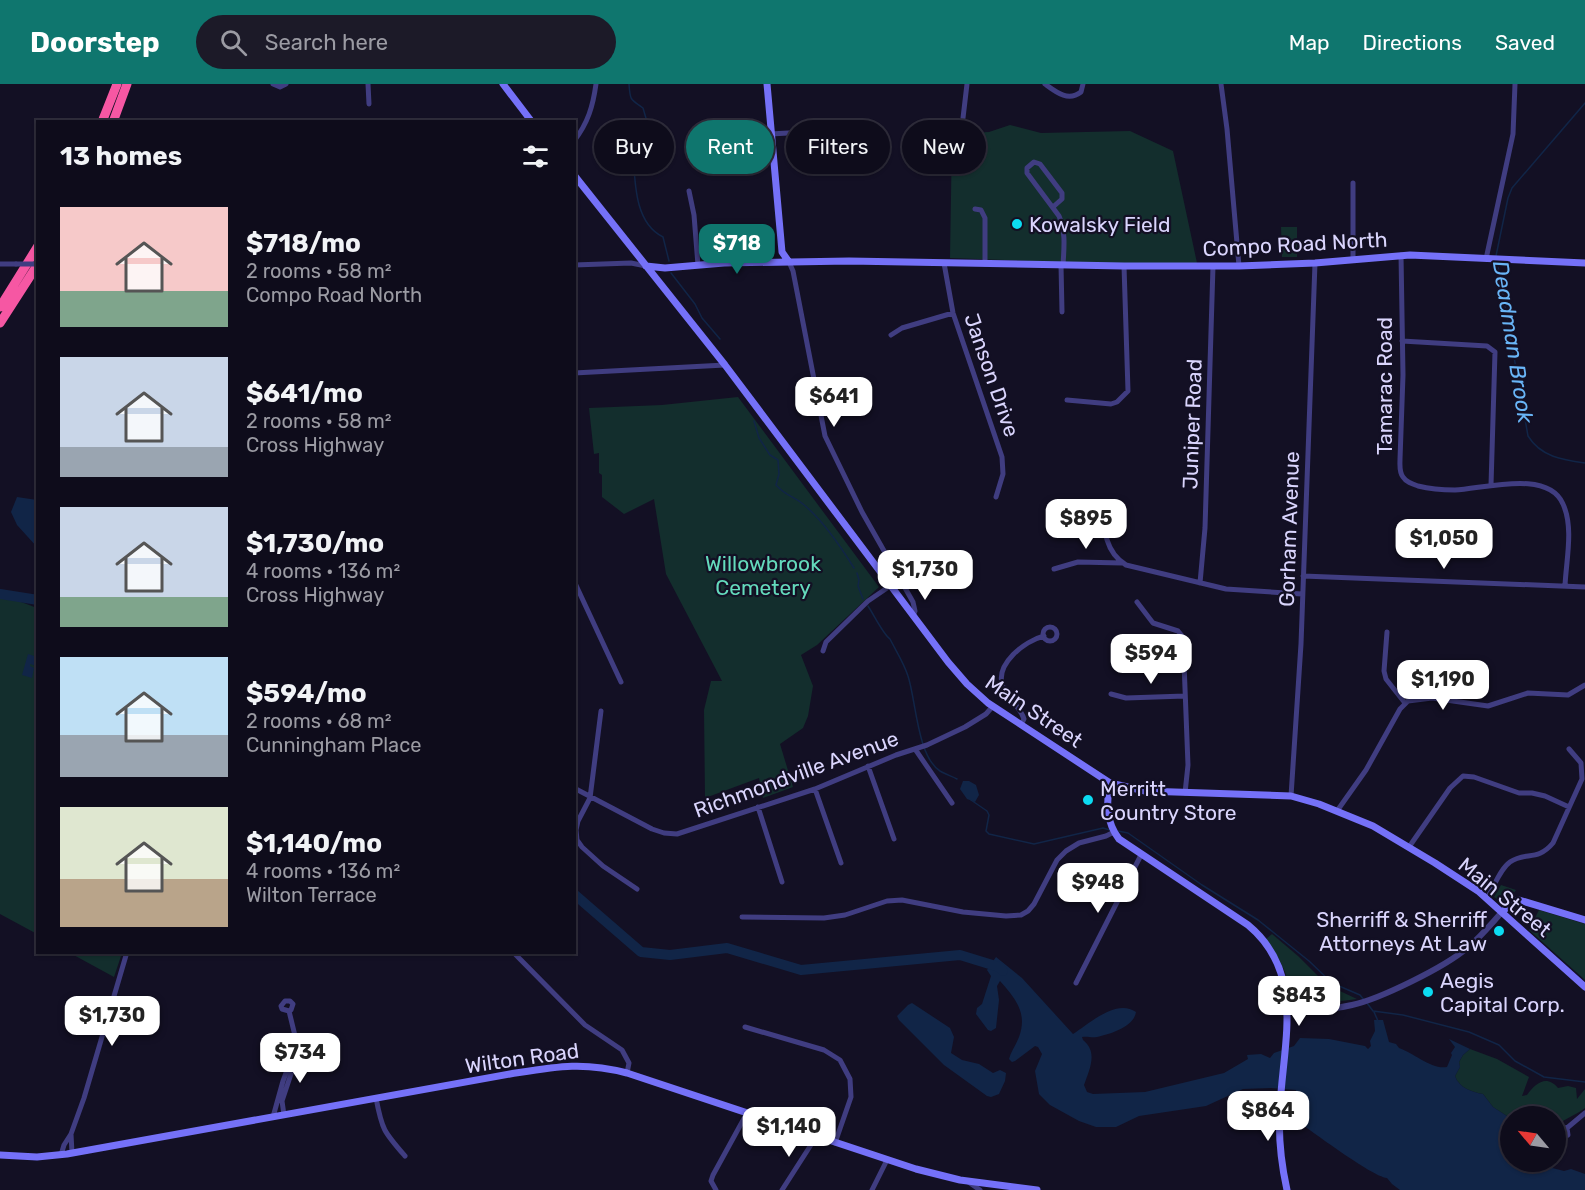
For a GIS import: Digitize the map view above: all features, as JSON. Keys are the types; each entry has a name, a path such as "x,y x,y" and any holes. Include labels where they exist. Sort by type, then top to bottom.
{"highway":[{"path":"102,120 112,84"},
{"path":"102,120 117,84"},
{"path":"114,120 127,84"},
{"path":"0,307 36,249"},
{"path":"0,323 36,267"}],"main road":[{"path":"503,84 530,120"},
{"path":"767,84 770,120"},
{"path":"774,166 782,252 789,262"},
{"name":"Main Street","path":"576,178 725,365 959,676 978,695 1110,783 1140,791 1266,793 1292,796 1368,824 1459,877 1486,898 1585,987"},
{"name":"Compo Road North","path":"646,266 665,268 789,262 1239,266 1315,263 1401,255 1585,263"},
{"path":"1110,783 1108,816 1114,832 1123,842 1241,920 1258,934 1279,967 1287,1008 1280,1138 1287,1190"},
{"path":"1502,912 1519,900 1585,920"},
{"name":"Wilton Road","path":"0,1155 38,1157 61,1155 566,1065 596,1066 627,1073 816,1137 939,1175 1037,1190"}],"street":[{"path":"273,84 280,87 286,84"},
{"path":"368,84 369,104"},
{"path":"576,138 593,107 596,84"},
{"path":"963,118 967,84"},
{"path":"1045,84 1059,94 1071,96 1081,92 1083,84"},
{"path":"1221,84 1239,266"},
{"path":"1493,259 1511,145 1515,84"},
{"path":"1053,207 1062,199 1062,193 1040,164 1034,162 1027,168 1027,173 1059,216 1064,231 1062,312"},
{"path":"1353,183 1353,260"},
{"path":"689,191 694,215 698,265"},
{"path":"975,208 981,210 985,218 985,264"},
{"name":"Tamarac Road","path":"1401,255 1403,375 1400,471 1403,479 1427,489 1456,490 1511,484 1541,486 1559,496 1568,522 1564,586"},
{"path":"789,262 793,271 825,436 841,472 913,602 915,611 913,616"},
{"path":"576,265 631,263 646,266"},
{"name":"Janson Drive","path":"944,263 953,313 1002,457 1003,474 996,497"},
{"name":"Gorham Avenue","path":"1292,796 1315,263"},
{"path":"0,264 36,264"},
{"path":"1067,400 1111,404 1117,402 1128,391 1124,266"},
{"name":"Juniper Road","path":"1200,582 1205,528 1214,266"},
{"path":"891,335 902,328 953,313"},
{"path":"1402,341 1487,346 1494,352 1491,486"},
{"path":"576,373 725,365"},
{"path":"1103,507 1108,543 1112,552 1122,563"},
{"path":"1054,569 1077,562 1122,563 1136,569 1234,590 1302,594"},
{"path":"1303,576 1585,587"},
{"path":"576,585 621,682"},
{"path":"823,651 826,642 868,601 890,586"},
{"path":"1137,602 1153,623 1182,633 1188,765 1185,793"},
{"path":"1388,632 1385,675 1389,685 1405,703"},
{"path":"1021,725 1024,719 1022,713 1006,693 1000,677 1002,669 1022,648 1035,638 1044,636"},
{"path":"1337,811 1362,778 1397,713 1405,703 1427,698 1488,706 1528,693 1568,694 1585,685"},
{"path":"1111,694 1126,698 1185,696"},
{"name":"Richmondville Avenue","path":"576,789 652,829 669,834 692,830 815,789 868,766 921,747 965,727 986,714 993,706"},
{"path":"601,711 590,798 576,830 577,840 603,866 637,889"},
{"path":"921,747 952,802"},
{"path":"1486,898 1510,861 1545,852 1553,843 1581,783 1581,763 1569,749"},
{"path":"868,766 894,839"},
{"path":"1409,847 1450,788 1463,776 1474,777 1519,793 1545,796 1569,807"},
{"path":"815,789 841,863"},
{"path":"758,807 782,882"},
{"path":"742,917 824,918 902,900 963,912 1021,915 1034,904 1057,860 1066,851 1079,843 1114,832"},
{"path":"1076,983 1141,855"},
{"path":"1287,1008 1335,1008 1358,1004 1377,996 1457,956 1473,943 1502,912"},
{"path":"61,1155 84,1098 126,954"},
{"path":"515,954 585,1025 622,1050 628,1063 627,1073"},
{"path":"284,1115 282,1101 296,1059 297,1044 289,1011"},
{"path":"745,1027 824,1050 840,1060 850,1079 851,1097 835,1143"},
{"path":"273,1117 286,1070 297,1044"},
{"path":"376,1098 385,1134 405,1156"},
{"path":"716,1190 711,1181 713,1175 747,1113"},
{"path":"1567,1128 1585,1113"},
{"path":"71,1134 72,1153"},
{"path":"782,1190 816,1137"},
{"path":"872,1190 887,1160"},
{"path":"967,1181 980,1190"}],"green space":[{"path":"1010,125 1041,133 1130,131 1173,151 1197,263 1116,264 950,258 951,174 986,174 986,132"},
{"path":"1281,227 1297,227 1297,257 1282,257"},
{"name":"Willowbrook Cemetery","path":"738,397 879,587 817,645 801,655 813,686 808,716 803,728 780,744 793,787 763,798 759,778 705,798 704,710 711,681 722,681 666,574 654,499 624,514 602,497 599,453 594,454 589,408 662,405"},
{"path":"0,594 36,608 36,933 0,914"},
{"path":"1501,885 1516,890 1510,899 1503,903 1494,897"},
{"path":"1539,910 1585,924 1585,980 1529,930"},
{"path":"1272,934 1327,985 1357,999 1311,1005 1296,1003 1291,996 1283,968 1266,939"},
{"path":"72,954 122,954 114,977"},
{"path":"1470,1049 1497,1059 1529,1077 1522,1096 1527,1095 1537,1084 1545,1081 1558,1088 1568,1086 1576,1088 1577,1099 1585,1089 1585,1108 1566,1119 1566,1106 1500,1106 1500,1112 1493,1107 1483,1094 1466,1089 1457,1080 1455,1076 1463,1055"}],"water":[{"path":"17,497 36,500 36,546 17,525 11,512"},
{"path":"28,654 36,657 36,666 30,664 34,668 32,678 22,675"},
{"path":"963,781 976,785 979,795 975,802 967,799 960,789"},
{"path":"996,957 1022,978 1073,1034 1111,1010 1120,1008 1136,1012 1131,1022 1121,1029 1097,1037 1082,1037 1091,1055 1084,1085 1087,1092 1093,1094 1145,1092 1224,1073 1248,1059 1247,1055 1261,1054 1270,1058 1274,1053 1294,1046 1300,1038 1329,1039 1365,1046 1368,1049 1375,1031 1374,1020 1383,1020 1389,1042 1435,1066 1447,1067 1455,1047 1449,1039 1470,1049 1459,1062 1460,1067 1455,1076 1457,1080 1470,1091 1483,1094 1493,1107 1500,1112 1500,1172 1566,1172 1571,1169 1585,1174 1585,1190 1400,1190 1387,1178 1355,1162 1294,1119 1296,1090 1243,1089 1206,1106 1139,1116 1116,1127 1096,1127 1079,1121 1050,1105 1039,1094 1035,1071 1042,1054 1038,1047 1035,1046 1015,1061 1012,1062 1009,1059 1019,1037 1022,1021 1019,1006 1000,981 997,986 999,1000 996,1028 988,1030 976,1014 977,1008 982,1004 991,976 987,970"},
{"path":"912,1003 950,1028 954,1037 951,1053 962,1060 979,1064 993,1073 1000,1070 1006,1073 999,1094 987,1096 944,1065 899,1020 897,1016"}],"waterway":[{"path":"629,84 630,96 643,108 650,132 635,146 633,152 638,200 646,222 653,231 663,237 669,261"},
{"name":"Deadman Brook","path":"1496,256 1512,188 1585,103"},
{"name":"Deadman Brook","path":"1497,261 1528,436 1539,449 1546,453 1561,459 1585,463"},
{"path":"671,273 695,304 702,318 720,339"},
{"path":"754,421 759,438 770,455 778,460 779,474 776,485 818,518 854,568"},
{"path":"857,573 858,586 863,599"},
{"path":"0,594 36,600"},
{"path":"868,606 890,639 906,671 926,753 932,764 940,771 957,779"},
{"path":"971,800 987,811 989,815 986,831 989,834 1034,844 1103,828 1110,830"},
{"path":"1118,831 1128,833 1202,885 1258,920 1309,961 1332,983 1360,995 1364,1000"},
{"path":"576,896 641,952 670,955 727,948 801,970 960,955 999,967 1003,971"},
{"path":"1367,1003 1373,1011 1403,1015 1469,1032 1499,1045 1515,1061 1544,1077 1585,1082"},
{"path":"1374,1012 1378,1021"}],"place":[{"name":"Kowalsky Field","path":"1017,224"},
{"name":"Merritt Country Store","path":"1088,800"},
{"name":"Sherriff & Sherriff Attorneys At Law","path":"1499,931"},
{"name":"Aegis Capital Corp.","path":"1428,992"}]}
